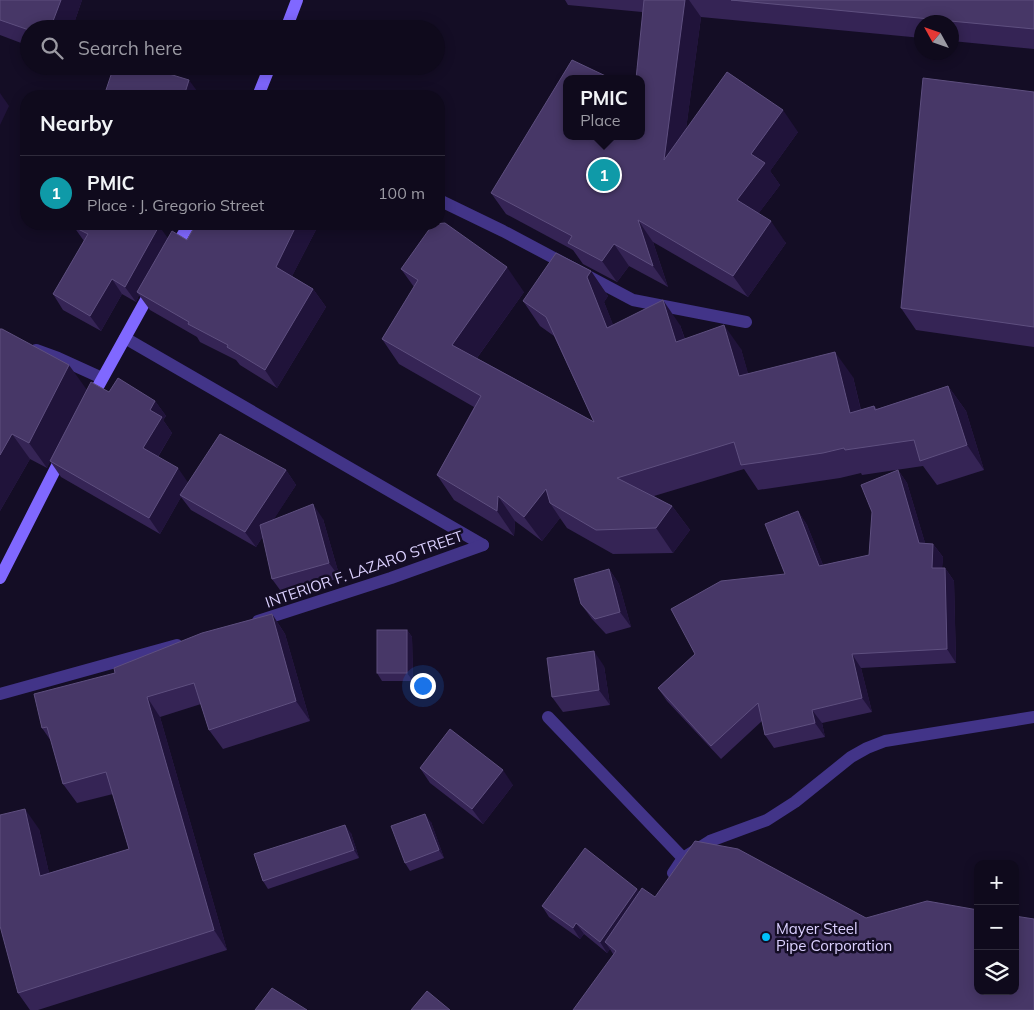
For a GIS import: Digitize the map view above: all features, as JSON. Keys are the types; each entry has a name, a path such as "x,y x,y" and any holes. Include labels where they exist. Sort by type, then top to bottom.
{"street":[{"path":"289,20 297,0"},
{"path":"260,90 266,75"},
{"path":"445,203 503,231 633,300 746,322"},
{"path":"166,264 186,230"},
{"path":"84,413 157,281"},
{"name":"INTERIOR F. LAZARO STREET","path":"125,338 483,545 391,578 244,626"},
{"path":"24,345 102,378"},
{"path":"0,578 71,439"},
{"path":"0,694 188,642"},
{"path":"548,717 683,858"},
{"path":"666,882 683,858 710,841 767,820 795,802 851,757 867,748 886,741 1034,717"}],"building":[{"path":"0,0 61,0 53,20 20,20 20,27 0,20"},
{"path":"644,0 685,0 664,160 727,72 783,110 751,154 765,163 737,200 771,221 733,276 638,220 653,266 614,244 602,261 568,243 572,236 491,193 572,60 604,75 563,75 563,140 645,140 645,75 636,75"},
{"path":"731,0 1034,0 1034,29 959,22 959,15 914,15 914,18"},
{"path":"111,75 173,75 189,80 186,90 106,90"},
{"path":"923,78 1034,92 1034,327 901,308"},
{"path":"445,223 507,267 452,345 594,422 546,317 523,301 556,253 591,271 587,277 607,328 663,300 676,342 724,325 739,376 835,352 850,413 874,406 875,410 948,386 967,445 920,461 914,440 845,450 844,448 823,453 741,465 734,442 617,478 672,506 656,528 596,530 550,503 546,489 524,517 498,496 497,511 437,475 481,396 382,339 418,280 401,269 429,230 445,230"},
{"path":"80,230 157,230 125,287 112,279 90,316 53,294 88,234"},
{"path":"193,230 294,230 276,267 313,289 265,370 227,347 228,345 188,324 189,322 137,292 172,231 187,240"},
{"path":"0,329 69,365 29,443 12,434 0,455"},
{"path":"118,378 155,401 150,410 162,417 143,448 178,468 149,518 50,461 91,382 109,392"},
{"path":"220,434 286,470 245,532 180,495"},
{"path":"898,470 919,543 933,544 932,568 945,568 947,649 852,654 862,698 812,710 815,723 765,735 758,703 711,746 658,688 695,654 671,609 721,581 785,574 765,524 798,511 819,566 869,555 872,512 861,485"},
{"path":"313,504 329,563 272,579 260,525"},
{"path":"609,569 620,612 595,619 581,604 574,579"},
{"path":"272,614 296,701 209,730 194,683 147,697 214,930 18,993 0,926 0,815 25,809 40,876 129,849 106,772 63,784 47,727 42,728 34,694 115,673 114,668 202,633"},
{"path":"377,630 407,630 407,673 377,673"},
{"path":"594,651 599,690 552,697 547,658"},
{"path":"450,729 503,770 472,809 420,768"},
{"path":"425,814 439,850 405,863 391,826"},
{"path":"345,825 354,850 263,881 254,854"},
{"name":"Mayer Steel Pipe Corporation","path":"695,841 738,849 866,918 927,901 974,909 974,995 1019,995 1019,917 1034,919 1034,1010 573,1010 616,951 605,942 642,888 655,897"},
{"path":"585,848 637,889 600,942 576,923 573,928 542,906"},
{"path":"272,988 307,1010 255,1010"},
{"path":"427,991 450,1010 411,1010"}],"place":[{"name":"PMIC","path":"604,175"},
{"name":"Mayer Steel Pipe Corporation","path":"766,937"}]}
